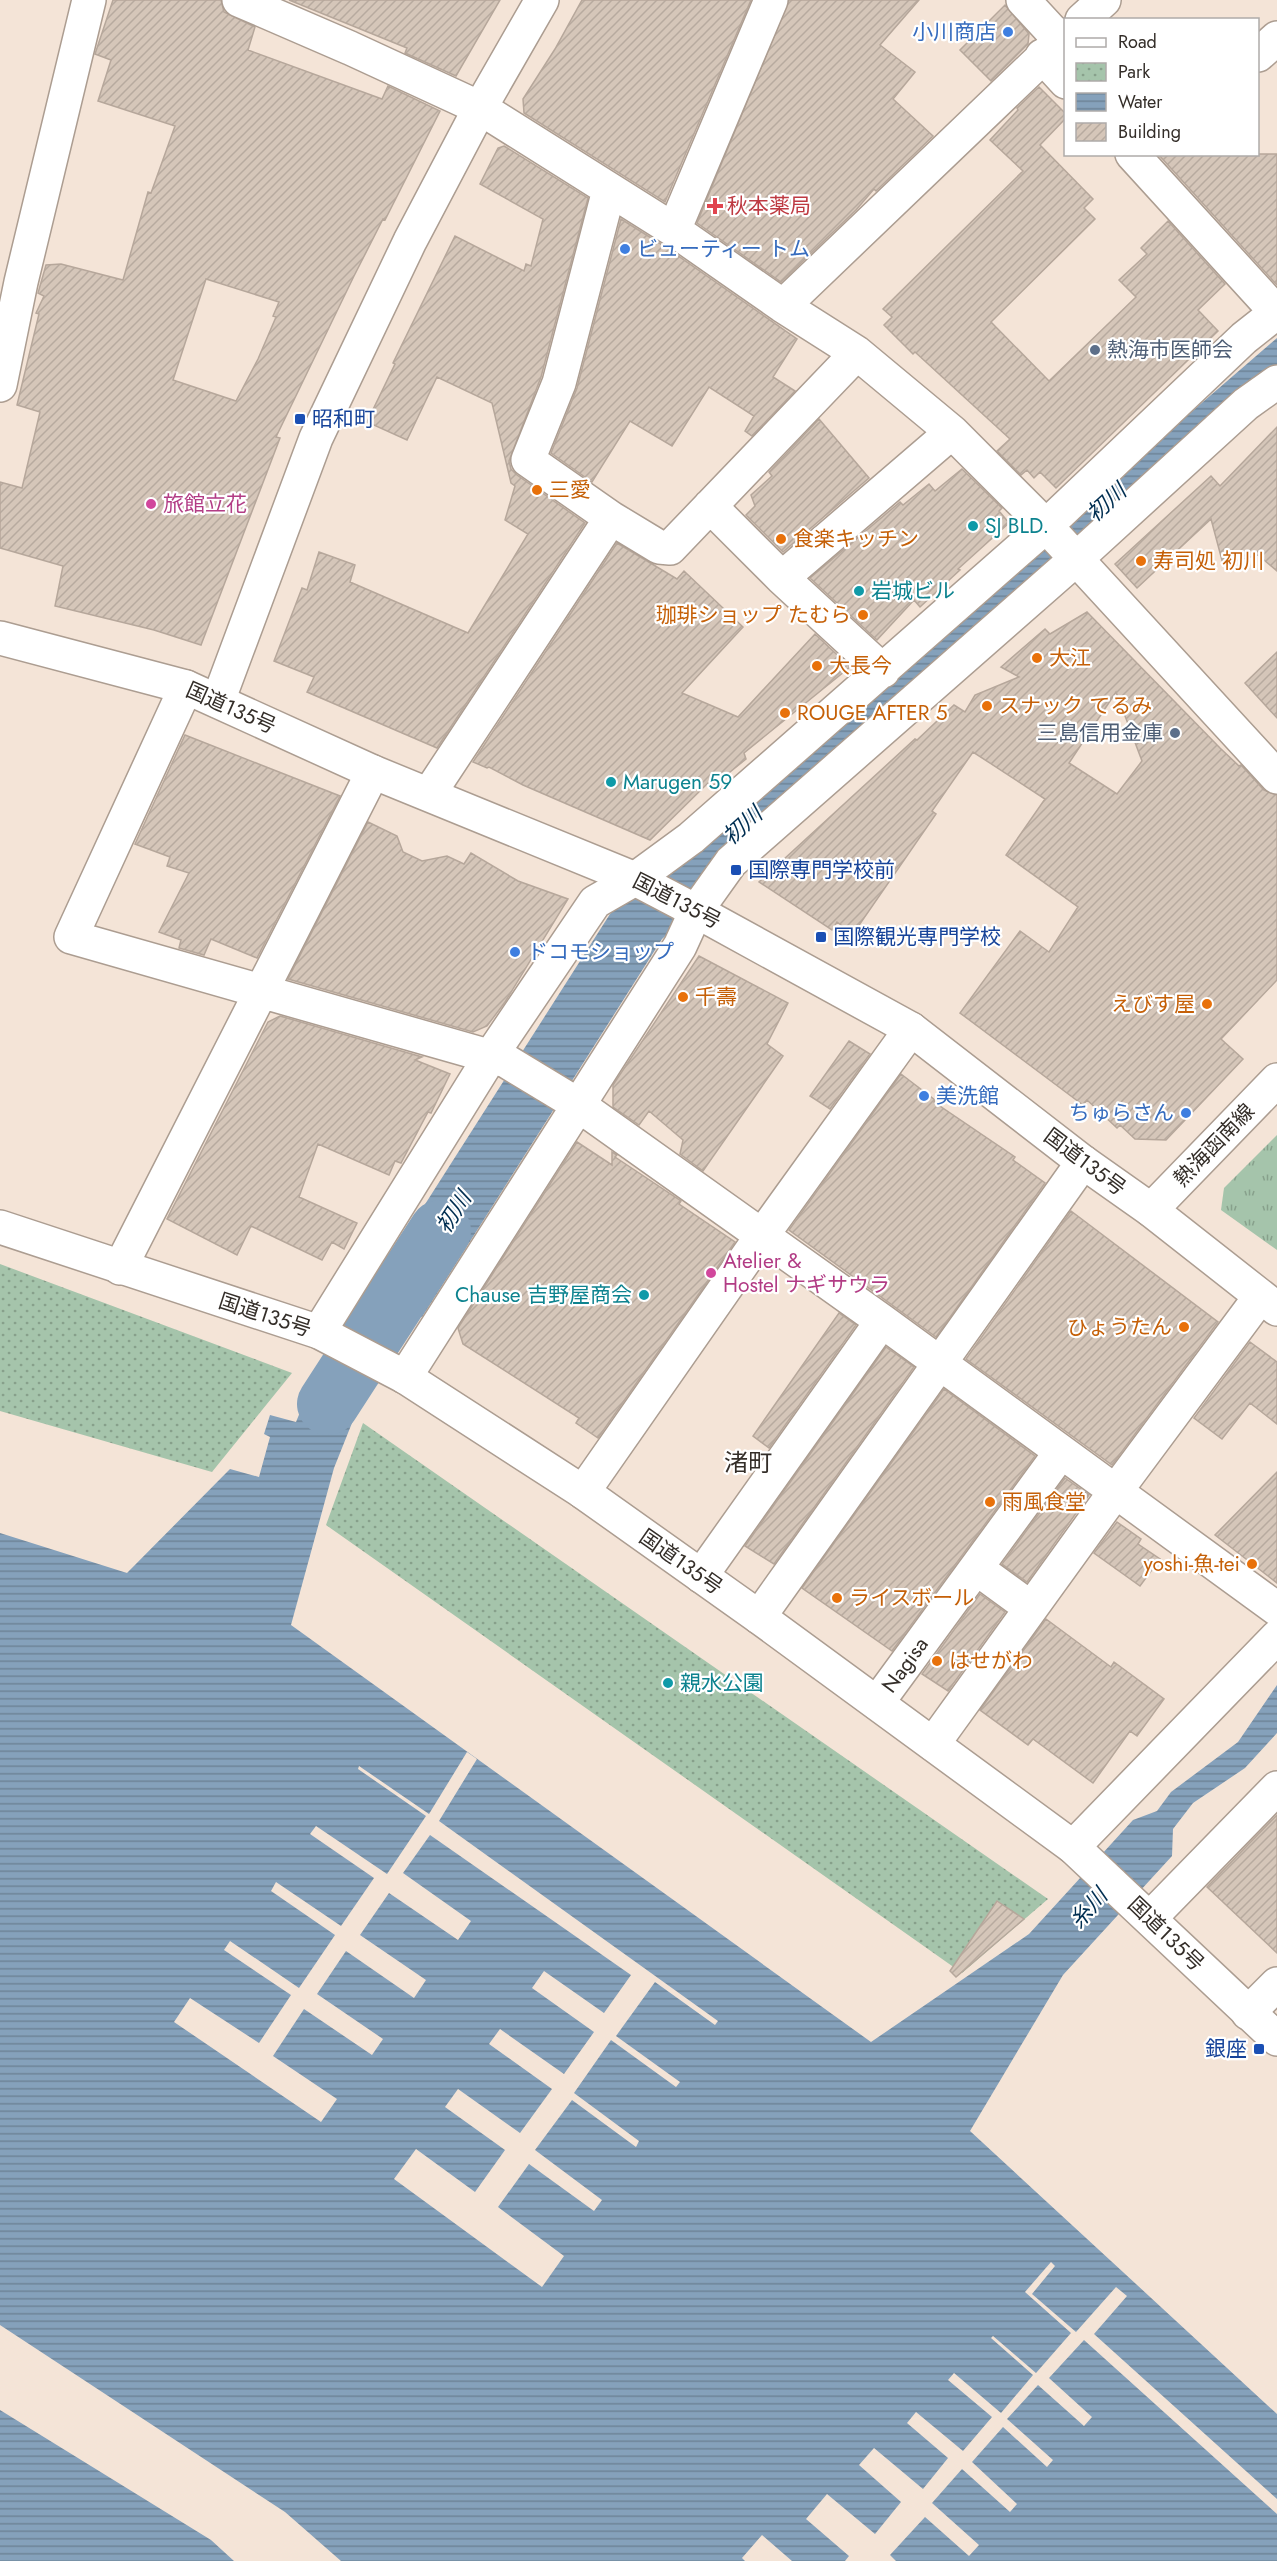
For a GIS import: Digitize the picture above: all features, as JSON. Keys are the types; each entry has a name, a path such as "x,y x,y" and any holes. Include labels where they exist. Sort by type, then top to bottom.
{"main road":[{"path":"0,385 21,282 89,0"},
{"path":"239,0 480,108 674,230 783,306 857,353 952,432 1046,526 1277,777"},
{"path":"218,701 316,438 410,241 480,108 542,0"},
{"path":"674,230 771,0"},
{"path":"1023,0 1062,37 1064,67"},
{"path":"1084,18 1104,0"},
{"path":"783,306 1062,37"},
{"path":"1259,53 1277,38"},
{"path":"319,1332 498,1059 595,902 635,879 692,838 1046,526 1244,338 1277,312 1136,156"},
{"path":"609,190 559,383 528,460 611,518 659,547 670,548 857,353"},
{"path":"405,1377 680,945 696,911 731,862 1075,560 1246,404 1277,382"},
{"path":"782,578 952,432"},
{"path":"710,506 782,578 883,671"},
{"path":"429,794 611,518"},
{"name":"国道135号","path":"0,638 186,687 373,772 635,879 911,1029 1083,1162 1151,1210 1268,1303"},
{"path":"186,687 71,937 498,1059 577,1104 882,1321 1277,1609"},
{"path":"120,1268 373,772"},
{"path":"583,1492 761,1237 911,1029"},
{"name":"熱海函南線","path":"1151,1210 1277,1080"},
{"path":"759,1617 1083,1162"},
{"name":"国道135号","path":"0,1227 319,1332 405,1377 583,1492 877,1703 1081,1855 1277,2039"},
{"path":"933,1744 1114,1492 1268,1303"},
{"path":"701,1576 882,1321"},
{"name":"Nagisa","path":"877,1703 1061,1452"},
{"path":"976,1568 1031,1608"},
{"path":"1081,1855 1277,1637"},
{"path":"1144,1913 1277,1788"},
{"path":"1248,2013 1277,1983"}],"green space":[{"path":"1277,1135 1277,1250 1221,1210 1224,1188"},
{"path":"0,1264 292,1373 212,1472 0,1411"},
{"path":"363,1423 1048,1899 962,1973 326,1525"}],"water":[{"path":"1277,338 1277,379 662,939 422,1317 371,1289 610,914"},
{"name":"糸川","path":"312,1383 358,1408 334,1468 291,1625 871,2042 1029,1934 1133,1820 1157,1811 1171,1792 1238,1742 1277,1685 1277,1733 1245,1768 1193,1803 1173,1829 1172,1856 1063,1975 970,2131 1277,2414 1277,2561 0,2561 0,1533 127,1573 230,1469 259,1477 270,1437 264,1434 270,1415 296,1422"}],"pier":[{"path":"467,1752 477,1759 439,1821 718,2021 715,2025 655,1982 616,2036 680,2082 676,2087 611,2040 574,2093 639,2141 636,2147 572,2100 535,2150 602,2200 594,2211 529,2164 498,2207 564,2256 542,2287 394,2179 416,2149 475,2192 505,2150 445,2107 458,2089 520,2133 552,2089 489,2044 500,2029 564,2074 594,2032 532,1988 544,1971 604,2013 631,1975 430,1835 403,1873 471,1921 458,1940 389,1893 360,1935 426,1980 414,1998 346,1951 317,1994 383,2039 372,2055 304,2009 273,2056 337,2099 321,2122 174,2022 190,1998 259,2043 291,1995 224,1950 230,1941 299,1988 335,1935 271,1891 276,1882 341,1926 374,1878 310,1834 316,1826 387,1874 426,1816 358,1769 359,1766 429,1814"},
{"path":"1051,2262 1055,2266 1032,2294 1076,2332 1116,2287 1127,2296 1094,2334 1277,2499 1277,2514 1084,2340 1049,2378 1092,2417 1084,2426 1038,2385 1007,2419 1053,2460 1047,2467 1003,2427 972,2462 1017,2504 1010,2512 962,2469 932,2503 979,2545 969,2556 925,2517 890,2555 896,2561 845,2561 849,2556 806,2519 827,2494 875,2534 901,2502 859,2465 874,2448 923,2489 948,2458 907,2423 916,2412 963,2451 992,2417 948,2380 954,2373 1001,2413 1033,2375 991,2338 993,2336 1036,2373 1071,2333 1025,2292"},
{"path":"0,2325 285,2512 341,2561 234,2561 211,2540 0,2410"},
{"path":"762,2535 792,2561 745,2561 742,2558"}],"building":[{"path":"113,0 221,0 224,12 255,27 248,50 382,99 388,86 440,111 354,276 276,437 280,438 201,645 154,630 55,606 63,566 0,548 0,482 22,488 40,412 17,405 39,314 36,313 44,296 38,293 46,265 61,264 123,280 148,192 151,193 175,126 98,101 111,60 95,54","holes":["206,279 279,302 273,316 276,317 258,359 236,401 173,380"]},
{"path":"289,0 500,0 456,76 405,53 407,48"},
{"path":"582,0 751,0 665,202 524,113 523,99 555,49"},
{"path":"789,0 919,0 880,45 915,72 893,99 933,136 876,191 874,189 856,210 781,282 697,223"},
{"path":"1005,5 1029,34 1028,44 991,81 960,50"},
{"path":"1039,87 1064,112 1064,120 1040,145 1093,199 1084,208 1095,219 991,322 1049,381 1136,297 1119,280 1147,254 1141,248 1168,221 1225,284 1198,310 1218,331 1056,488 1040,472 1034,478 1027,470 1021,475 997,451 1010,439 915,352 913,354 884,325 892,317 883,309 1023,171 990,140 1018,110 1017,108"},
{"path":"504,146 588,198 541,377 509,461 511,469 517,475 585,523 437,748 307,692 314,677 274,661 302,588 307,590 319,552 355,565 350,582 468,633 528,534 505,520 515,486 511,483 492,403 437,377 407,440 367,422 455,236 524,271 526,264 531,266 543,219 480,184 498,148"},
{"path":"1277,154 1277,285 1160,156"},
{"path":"621,219 664,246 797,339 773,377 795,391 752,436 745,431 754,416 709,387 672,446 630,421 592,482 551,453 577,388"},
{"path":"819,419 869,478 783,552 746,515 755,506 751,495 772,476 769,472"},
{"path":"1277,427 1277,571 1258,555 1223,564 1211,519 1137,588 1115,564 1211,476 1220,486"},
{"path":"962,469 1002,508 999,511 1009,523 920,607 914,600 877,640 810,578 900,502 903,505 929,484 935,491"},
{"path":"617,543 677,579 684,571 743,627 682,693 738,717 815,634 850,667 744,753 746,759 714,785 708,783 650,840 523,785 489,767 473,762"},
{"path":"1087,612 1220,748 1239,766 1241,765 1264,790 1277,795 1277,980 1221,1039 1243,1059 1166,1140 1135,1139 1120,1125 1117,1128 1087,1100 1083,1105 960,1013 1020,931 1049,952 1078,907 1006,855 1045,799 973,752 932,811 936,814 853,934 837,922 832,930 759,882 954,705 965,712 975,695 1019,677 1001,667 1045,629 1050,634","holes":["1116,692 1142,761 1117,794 1069,763"]},
{"path":"1277,652 1277,718 1245,683"},
{"path":"185,735 340,796 257,958 211,939 204,955 179,948 181,940 159,932 189,873 167,866 170,857 135,844"},
{"path":"368,822 397,836 403,852 422,861 447,856 464,864 471,853 518,881 568,899 505,1002 487,1026 473,1032 288,979"},
{"path":"699,956 788,1003 767,1044 783,1056 703,1171 680,1154 683,1140 649,1111 639,1125 613,1107 613,1085"},
{"path":"280,1016 422,1057 415,1060 450,1074 431,1113 428,1112 401,1163 395,1161 389,1175 318,1144 299,1197 357,1223 344,1249 332,1242 322,1260 251,1226 237,1255 167,1219 268,1022"},
{"path":"849,1041 870,1054 830,1109 810,1096"},
{"path":"901,1074 935,1100 934,1102 1015,1157 1013,1160 1045,1183 936,1337 789,1230"},
{"path":"577,1142 612,1165 612,1152 617,1155 615,1157 681,1201 679,1204 735,1242 598,1438 576,1423 579,1418 463,1344 458,1328"},
{"path":"1071,1211 1218,1322 1112,1465 966,1359"},
{"path":"839,1313 856,1325 769,1448 753,1436"},
{"path":"1250,1342 1277,1362 1277,1424 1250,1403 1222,1439 1194,1418"},
{"path":"886,1347 914,1367 774,1564 745,1546"},
{"path":"944,1389 1035,1456 892,1651 802,1588"},
{"path":"1277,1472 1277,1583 1215,1535"},
{"path":"1065,1478 1089,1495 1027,1582 1002,1564"},
{"path":"1117,1522 1141,1539 1138,1544 1160,1559 1140,1586 1094,1553"},
{"path":"980,1594 1005,1612 948,1691 922,1674"},
{"path":"1046,1619 1111,1667 1114,1662 1164,1699 1137,1736 1130,1731 1093,1783 1033,1739 1028,1745 980,1710"},
{"path":"1277,1815 1277,1953 1207,1887"},
{"path":"997,1901 1024,1919 956,1977 950,1971"}],"waterway":[{"name":"初川","path":"328,1404 440,1231"}],"place":[{"name":"小川商店","path":"1008,32"},
{"name":"秋本薬局","path":"715,206"},
{"name":"ビューティー トム","path":"625,249"},
{"name":"熱海市医師会","path":"1095,350"},
{"name":"昭和町","path":"300,419"},
{"name":"三愛","path":"537,490"},
{"name":"旅館立花","path":"151,504"},
{"name":"SJ BLD.","path":"973,526"},
{"name":"食楽キッチン","path":"781,539"},
{"name":"寿司処 初川","path":"1141,561"},
{"name":"岩城ビル","path":"859,591"},
{"name":"珈琲ショップ たむら","path":"863,615"},
{"name":"大江","path":"1037,658"},
{"name":"大長今","path":"817,666"},
{"name":"スナック てるみ","path":"987,706"},
{"name":"ROUGE AFTER 5","path":"785,713"},
{"name":"三島信用金庫","path":"1175,733"},
{"name":"Marugen 59","path":"611,782"},
{"name":"国際専門学校前","path":"736,870"},
{"name":"国際観光専門学校","path":"821,937"},
{"name":"ドコモショップ","path":"515,952"},
{"name":"千壽","path":"683,997"},
{"name":"えびす屋","path":"1207,1004"},
{"name":"美洗館","path":"924,1096"},
{"name":"ちゅらさん","path":"1186,1113"},
{"name":"Atelier & Hostel ナギサウラ","path":"711,1273"},
{"name":"Chause 吉野屋商会","path":"644,1295"},
{"name":"ひょうたん","path":"1184,1327"},
{"name":"雨風食堂","path":"990,1502"},
{"name":"yoshi-魚-tei","path":"1252,1564"},
{"name":"ライスボール","path":"837,1598"},
{"name":"はせがわ","path":"937,1661"},
{"name":"親水公園","path":"668,1683"},
{"name":"銀座","path":"1259,2049"}],"district":[{"name":"渚町","path":"748,1462"}]}
